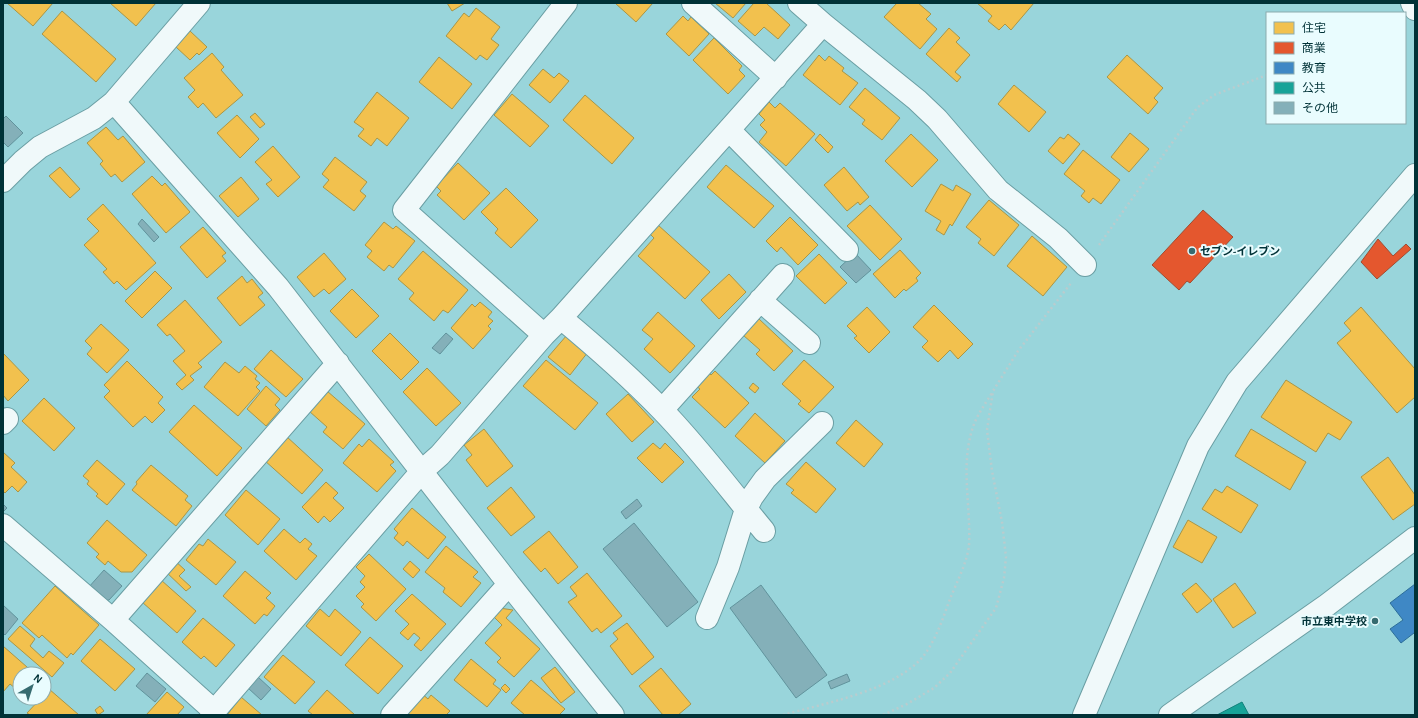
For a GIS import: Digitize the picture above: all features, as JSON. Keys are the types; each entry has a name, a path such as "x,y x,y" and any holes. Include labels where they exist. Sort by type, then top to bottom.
{"street":[{"path":"3,181 40,147 94,118 114,102 199,3"},
{"path":"544,335 404,210 566,3"},
{"path":"694,3 776,78"},
{"path":"799,3 917,100 942,125 998,190 1058,238 1086,265"},
{"path":"1412,3 1415,9"},
{"path":"3,525 113,620 213,713 422,471 440,455 544,335 561,318 823,24"},
{"path":"114,102 278,287 613,715"},
{"path":"729,130 846,250"},
{"path":"1084,715 1198,446 1237,382 1415,175"},
{"path":"662,410 783,275"},
{"path":"760,300 809,343"},
{"path":"561,318 616,364 662,410 689,439 764,531"},
{"path":"113,620 338,363"},
{"path":"707,618 728,567 746,509 765,479 822,423"},
{"path":"1170,715 1327,606 1415,538"},
{"path":"392,715 509,584"}],"path":[{"path":"783,715 864,692 886,683 906,672 924,654 936,634 969,546 966,481 968,449 973,428 981,410 1018,351 1086,265 1197,108 1214,95 1266,75"},
{"path":"883,715 907,704 934,688 950,673 996,608 1004,578 1006,558 1002,522 992,471 987,430 993,391"}],"building: 住宅":[{"path":"7,3 53,3 33,26"},
{"path":"110,3 156,3 136,26"},
{"path":"447,3 465,3 452,11"},
{"path":"615,3 653,3 636,22"},
{"path":"715,3 746,3 733,18"},
{"path":"754,3 766,3 790,25 778,39 764,27 755,36 738,21"},
{"path":"897,3 918,3 931,14 926,19 937,29 920,49 884,17"},
{"path":"977,3 1034,3 1011,30 1005,24 999,30 988,21 992,16"},
{"path":"476,8 500,27 491,39 499,45 487,60 480,55 476,60 446,36 464,13 469,17"},
{"path":"62,11 116,59 96,82 42,34"},
{"path":"683,16 688,21 691,17 709,34 689,56 666,34"},
{"path":"949,28 960,38 956,42 970,55 955,72 961,77 957,82 926,54"},
{"path":"190,31 207,47 199,55 197,53 190,60 176,47"},
{"path":"714,38 742,66 739,70 745,76 728,94 693,60"},
{"path":"212,53 224,67 221,70 243,95 216,118 203,103 198,108 188,97 195,90 184,78"},
{"path":"819,55 825,61 829,56 844,68 842,71 858,83 840,105 803,75"},
{"path":"1127,55 1163,88 1154,98 1158,102 1148,114 1107,77"},
{"path":"439,57 472,84 452,109 419,82"},
{"path":"543,69 554,78 559,73 569,81 550,103 529,85"},
{"path":"1014,85 1046,112 1029,132 998,104"},
{"path":"865,88 900,118 882,140 862,124 865,120 849,107"},
{"path":"377,92 409,118 387,146 377,138 371,146 358,136 364,129 354,122"},
{"path":"512,94 549,126 530,147 494,115"},
{"path":"585,95 634,138 612,164 563,120"},
{"path":"769,102 775,108 780,103 815,134 786,166 759,142 767,132 760,125 765,120 759,114"},
{"path":"255,113 265,124 260,128 250,117"},
{"path":"237,115 259,139 240,158 217,133"},
{"path":"106,127 118,140 123,136 145,162 122,182 115,174 111,177 100,164 103,161 87,143"},
{"path":"1130,133 1149,149 1129,172 1111,157"},
{"path":"820,134 833,147 828,153 815,140"},
{"path":"911,134 938,160 912,187 885,161"},
{"path":"1068,134 1080,144 1063,164 1048,151 1060,137 1064,139"},
{"path":"273,146 300,177 278,197 266,184 272,180 255,162"},
{"path":"1083,150 1120,180 1101,204 1093,198 1089,203 1081,196 1085,191 1064,174"},
{"path":"335,157 367,182 360,191 366,196 354,211 323,187 329,180 322,174"},
{"path":"458,163 490,193 464,220 437,195 441,191 436,186"},
{"path":"726,165 774,206 754,228 707,187"},
{"path":"60,167 80,189 70,198 49,176"},
{"path":"844,167 869,197 860,205 858,202 847,211 824,185"},
{"path":"152,176 162,186 165,183 190,212 166,233 132,194"},
{"path":"241,177 259,199 238,217 219,196"},
{"path":"941,184 953,191 956,185 971,194 952,226 950,224 944,235 936,230 941,221 925,211"},
{"path":"506,188 538,220 511,248 495,233 498,229 481,212"},
{"path":"989,200 1019,225 994,256 978,243 981,239 966,227"},
{"path":"103,204 156,263 126,290 117,281 114,284 103,272 107,269 84,245 99,231 87,219"},
{"path":"870,205 902,239 880,260 847,226"},
{"path":"790,217 818,245 798,265 781,247 777,252 766,241"},
{"path":"384,222 393,229 396,226 415,241 393,268 389,265 384,271 367,257 372,251 365,245"},
{"path":"658,225 710,272 685,299 638,256 654,238 650,234"},
{"path":"203,227 226,253 222,256 226,261 207,278 180,247"},
{"path":"1032,236 1067,267 1043,296 1007,266"},
{"path":"900,250 921,273 916,278 918,281 906,291 904,289 895,298 873,274"},
{"path":"423,251 468,290 448,313 443,310 434,321 409,299 414,293 398,279"},
{"path":"324,253 346,279 329,294 324,289 314,297 297,277"},
{"path":"819,254 847,283 825,304 796,276"},
{"path":"155,271 172,288 142,318 125,301"},
{"path":"729,274 746,292 719,319 701,300"},
{"path":"242,276 247,283 252,279 263,293 258,297 265,305 240,326 217,298"},
{"path":"352,289 379,316 356,338 330,311"},
{"path":"185,300 222,342 198,363 202,367 190,376 194,380 182,390 176,384 186,375 173,361 185,351 170,334 167,336 157,325"},
{"path":"480,302 492,312 488,317 493,321 488,326 491,329 473,349 451,328 472,304 475,307"},
{"path":"934,305 973,344 958,359 950,350 938,362 922,347 928,341 913,327"},
{"path":"867,307 890,332 869,353 854,338 857,336 847,326"},
{"path":"1361,307 1415,369 1415,397 1397,413 1337,343 1351,331 1344,323"},
{"path":"658,312 695,346 670,373 644,349 653,339 642,330"},
{"path":"759,319 793,351 774,371 756,354 760,350 743,335"},
{"path":"101,324 129,350 107,373 87,354 92,348 85,341"},
{"path":"390,333 419,362 401,380 372,351"},
{"path":"567,335 588,352 570,375 548,357"},
{"path":"271,350 303,379 286,397 254,369"},
{"path":"3,353 29,380 8,401 3,395"},
{"path":"546,360 598,403 575,430 523,386"},
{"path":"804,360 834,387 809,413 798,404 801,401 782,384"},
{"path":"127,361 163,397 158,403 165,410 152,423 145,416 133,427 104,397 110,391 104,385"},
{"path":"225,362 239,373 245,366 257,376 255,379 260,383 256,387 260,391 238,416 204,387"},
{"path":"427,368 461,403 436,426 403,392"},
{"path":"715,371 749,403 725,428 692,397 700,389 695,385 708,372 711,375"},
{"path":"1286,380 1352,422 1340,440 1328,433 1316,452 1261,417"},
{"path":"753,383 759,388 755,393 749,388"},
{"path":"266,386 280,399 275,405 280,410 266,426 247,409"},
{"path":"327,391 365,424 343,449 323,432 327,427 309,411"},
{"path":"628,394 654,422 632,442 606,414"},
{"path":"44,398 75,428 54,451 22,421"},
{"path":"194,405 242,448 217,476 169,432"},
{"path":"755,413 785,441 765,463 735,436"},
{"path":"856,420 883,444 864,467 836,443"},
{"path":"484,429 513,466 487,487 466,460 472,455 464,445"},
{"path":"1251,429 1306,462 1290,490 1235,456"},
{"path":"286,436 323,470 302,494 264,460"},
{"path":"369,439 394,462 390,465 396,471 377,492 343,463 359,444 362,447"},
{"path":"653,443 660,449 665,443 684,462 662,483 637,458"},
{"path":"3,452 15,463 11,467 27,482 18,492 12,486 5,493 3,491"},
{"path":"1388,457 1415,495 1415,504 1393,520 1361,477"},
{"path":"97,460 125,484 107,505 96,496 98,494 87,484 89,481 83,476"},
{"path":"806,462 836,489 816,513 791,493 794,490 786,484"},
{"path":"151,465 188,496 185,500 192,506 176,526 132,490 137,484 136,482"},
{"path":"326,482 338,493 333,498 344,508 330,522 324,516 318,523 302,507"},
{"path":"1227,486 1258,505 1241,533 1202,509 1215,489 1222,493"},
{"path":"511,487 535,517 511,536 487,508"},
{"path":"246,490 280,519 258,545 225,515"},
{"path":"412,508 446,537 428,559 407,541 403,546 394,538 398,533 394,529"},
{"path":"107,520 147,555 132,572 121,572 108,561 105,565 96,557 99,554 87,543"},
{"path":"1188,520 1217,537 1202,563 1173,547"},
{"path":"284,529 300,543 305,538 312,544 308,549 317,556 296,580 264,551"},
{"path":"549,531 578,567 558,584 545,568 541,572 523,552"},
{"path":"208,539 236,562 216,585 186,560 199,544 203,546"},
{"path":"446,546 478,572 473,577 481,583 461,607 443,592 445,588 425,572"},
{"path":"369,554 406,589 376,621 361,607 364,604 356,596 365,587 360,582 365,576 356,567"},
{"path":"174,560 185,570 179,576 191,587 186,591 164,570"},
{"path":"410,561 420,570 413,578 403,569"},
{"path":"245,571 271,593 266,598 275,606 267,616 264,614 255,624 223,596"},
{"path":"587,573 622,616 601,633 597,628 592,632 568,602 577,596 570,587"},
{"path":"161,580 196,611 177,633 142,602"},
{"path":"1196,583 1212,601 1197,613 1182,594"},
{"path":"1235,583 1256,613 1233,628 1213,599"},
{"path":"55,586 99,625 73,655 71,653 67,658 42,635 39,638 22,623"},
{"path":"412,594 446,624 421,651 414,645 420,638 414,633 408,640 400,633 409,624 395,611"},
{"path":"499,608 513,610 506,618 540,649 514,677 497,662 501,658 485,643 502,625 492,615"},
{"path":"320,609 329,617 335,609 361,632 341,656 306,626"},
{"path":"203,618 235,645 216,667 204,656 201,659 182,642"},
{"path":"627,623 654,657 632,675 610,646 618,639 613,633"},
{"path":"20,626 35,639 30,646 43,658 49,651 64,663 52,677 52,666 39,666 8,639"},
{"path":"370,637 403,666 378,694 345,665"},
{"path":"100,639 135,669 115,691 81,661"},
{"path":"3,646 26,666 12,666 12,686 10,684 3,692"},
{"path":"283,655 315,682 295,704 264,677"},
{"path":"471,659 496,680 493,684 501,690 487,707 454,680"},
{"path":"555,667 575,692 561,703 541,678"},
{"path":"661,668 691,704 678,715 663,715 639,686"},
{"path":"531,680 565,709 559,715 525,715 511,703"},
{"path":"505,684 510,689 506,693 501,688"},
{"path":"327,690 355,715 313,715 308,711"},
{"path":"52,692 79,715 30,715 27,713 34,706 52,706"},
{"path":"167,692 184,707 177,715 146,715"},
{"path":"421,693 428,699 431,695 450,711 446,715 402,715"},
{"path":"241,697 262,715 227,715"},
{"path":"100,706 104,711 98,715 95,710"}],"building: 商業":[{"name":"セブン-イレブン","path":"1203,210 1233,237 1190,283 1187,281 1179,290 1152,265"},
{"path":"1378,239 1393,256 1406,244 1411,249 1377,279 1361,262"}],"building: 教育":[{"path":"1415,584 1415,634 1414,633 1401,643 1390,629 1403,620 1390,603"}],"building: 公共":[{"path":"1242,702 1249,715 1217,715"}],"building: その他":[{"path":"6,116 23,133 8,147 3,142 3,119"},
{"path":"142,219 159,237 154,242 138,224"},
{"path":"855,253 871,270 856,283 840,267"},
{"path":"446,333 453,339 440,354 432,348"},
{"path":"637,499 642,506 626,519 621,512"},
{"path":"3,504 7,508 3,512"},
{"path":"634,523 698,602 667,627 603,549"},
{"path":"104,570 122,586 109,600 103,601 88,588"},
{"path":"761,585 827,675 796,698 730,608"},
{"path":"3,605 18,619 5,635 3,633"},
{"path":"147,673 166,689 155,702 136,686"},
{"path":"847,674 850,681 831,689 828,682"},
{"path":"258,677 271,689 261,700 248,688"}],"place":[{"name":"セブン-イレブン","path":"1192,251"},
{"name":"市立東中学校","path":"1375,621"}]}
